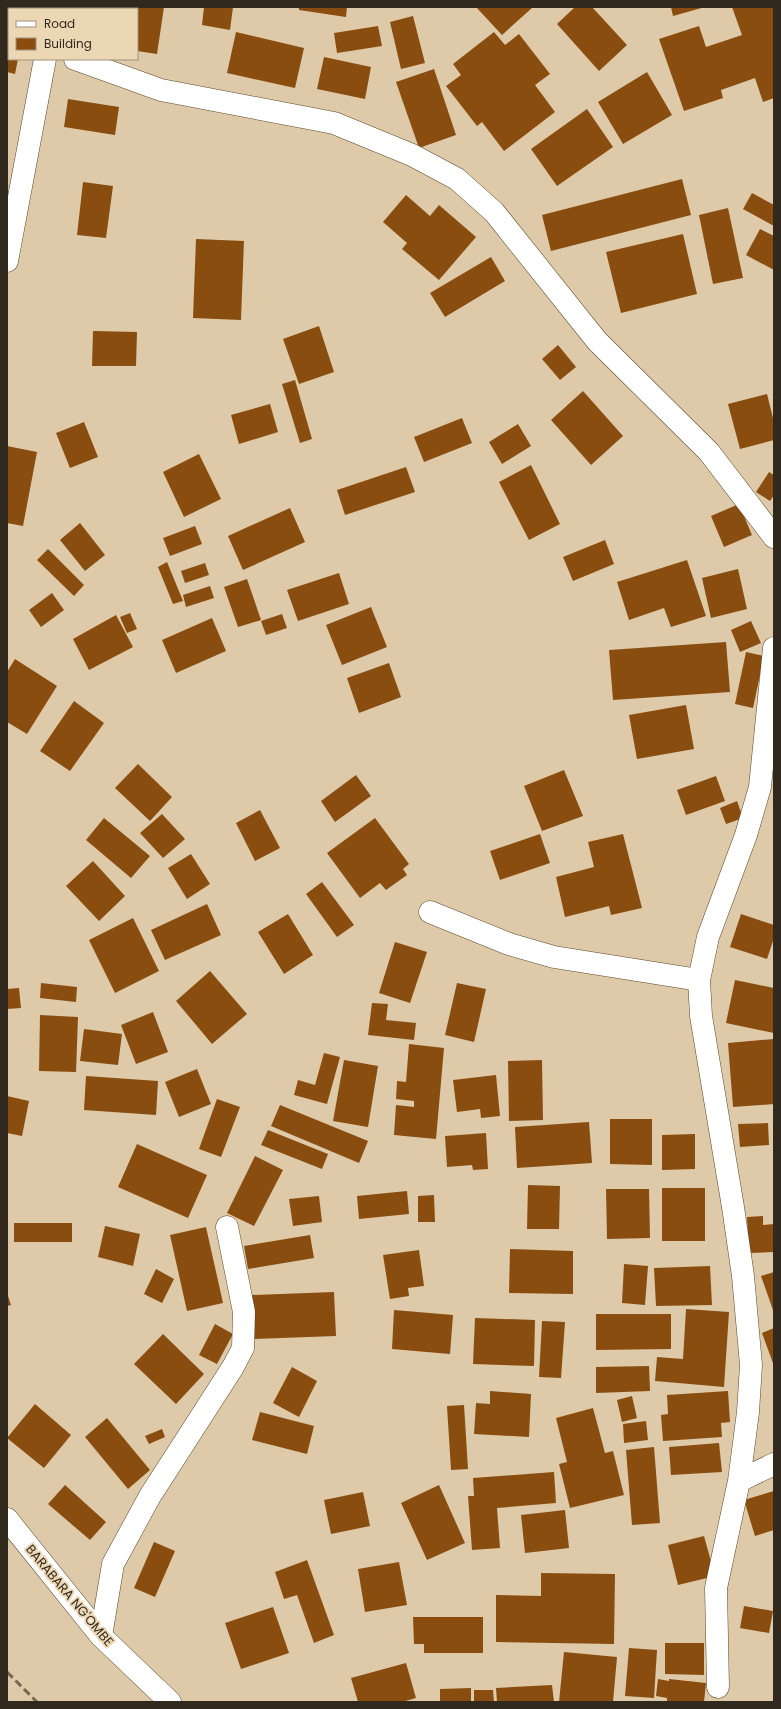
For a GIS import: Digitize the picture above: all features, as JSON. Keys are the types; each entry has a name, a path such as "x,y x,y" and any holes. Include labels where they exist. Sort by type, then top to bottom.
{"street":[{"path":"7,262 45,60"},
{"path":"78,60 161,90 334,123 412,156 457,179 494,212 597,341 708,452 774,537"},
{"path":"718,1687 716,1588 740,1481 748,1412 751,1365 743,1276 734,1207 701,1016 699,980 708,937 746,835 760,787 774,648"},
{"path":"430,912 509,944 554,957 699,980"},
{"path":"101,1636 113,1564 150,1496 233,1367 243,1348 244,1312 227,1227"},
{"path":"740,1481 774,1464"},
{"name":"BARABARA NG'OMBE","path":"7,1519 101,1636 170,1702"}],"building":[{"path":"164,7 157,54 138,51 138,8 128,8"},
{"path":"204,7 233,7 230,30 202,25"},
{"path":"299,7 347,7 346,17 299,10"},
{"path":"476,7 533,7 502,35"},
{"path":"575,7 592,7 627,45 599,71 557,24"},
{"path":"671,7 705,7 673,16"},
{"path":"732,7 774,7 774,98 763,102 755,78 721,90 723,98 684,111 659,39 699,26 706,47 742,35"},
{"path":"8,9 8,60 18,60 15,74 7,72"},
{"path":"413,16 425,63 401,69 390,22"},
{"path":"378,26 382,46 337,53 334,33"},
{"path":"236,32 304,48 295,88 227,73"},
{"path":"494,32 505,45 519,34 550,74 535,85 555,112 504,151 482,122 477,126 446,86 461,75 453,64"},
{"path":"324,57 371,67 365,99 317,89"},
{"path":"434,69 456,135 419,148 396,82"},
{"path":"647,72 672,115 623,144 598,102"},
{"path":"68,99 119,107 115,135 64,127"},
{"path":"587,109 613,147 557,186 531,149"},
{"path":"682,179 691,215 551,251 542,215"},
{"path":"83,182 113,186 106,238 77,235"},
{"path":"752,193 774,205 774,226 743,209"},
{"path":"406,195 430,216 439,205 476,237 439,280 402,249 407,243 383,222"},
{"path":"728,208 743,278 713,284 699,215"},
{"path":"760,229 774,236 774,270 746,255"},
{"path":"683,234 697,294 621,313 606,252"},
{"path":"196,239 244,241 241,320 193,318"},
{"path":"491,257 505,281 445,317 430,293"},
{"path":"319,326 334,372 299,384 283,339"},
{"path":"93,331 137,332 136,366 92,366"},
{"path":"558,345 576,367 560,380 542,359"},
{"path":"295,380 312,439 300,443 282,384"},
{"path":"583,391 623,436 591,465 551,420"},
{"path":"767,394 774,422 774,440 740,449 728,404"},
{"path":"270,404 278,432 239,444 231,415"},
{"path":"462,418 472,443 424,462 414,437"},
{"path":"84,422 98,457 70,468 56,433"},
{"path":"518,424 531,446 502,464 489,442"},
{"path":"7,446 37,452 23,526 7,523"},
{"path":"199,454 221,499 184,517 163,472"},
{"path":"531,465 560,524 529,540 499,482"},
{"path":"406,467 415,492 345,515 337,490"},
{"path":"769,472 774,475 774,495 770,501 756,492"},
{"path":"739,504 752,535 724,547 711,516"},
{"path":"290,508 305,542 243,570 228,536"},
{"path":"80,523 105,555 85,571 60,540"},
{"path":"195,526 202,544 170,556 163,538"},
{"path":"605,540 614,564 573,581 563,557"},
{"path":"48,549 84,585 74,596 37,560"},
{"path":"687,560 706,616 671,627 664,608 629,620 617,582"},
{"path":"167,562 183,601 173,604 158,567"},
{"path":"205,563 209,575 185,583 181,571"},
{"path":"738,569 747,609 711,618 702,578"},
{"path":"339,573 349,604 298,621 287,590"},
{"path":"247,579 261,620 238,627 224,587"},
{"path":"210,586 214,598 186,607 183,595"},
{"path":"52,593 64,610 41,627 29,610"},
{"path":"371,607 387,647 342,665 326,625"},
{"path":"130,613 137,629 127,633 120,617"},
{"path":"282,614 287,628 266,635 261,621"},
{"path":"116,615 133,647 89,670 73,639"},
{"path":"212,618 226,651 176,673 162,640"},
{"path":"751,621 761,643 740,652 731,630"},
{"path":"726,642 730,692 613,700 609,650"},
{"path":"746,652 764,656 753,708 735,704"},
{"path":"15,659 57,686 27,734 7,722 7,672"},
{"path":"389,663 401,697 359,713 347,678"},
{"path":"74,701 104,723 70,771 40,751"},
{"path":"686,705 694,749 637,759 629,715"},
{"path":"138,764 172,797 150,821 115,788"},
{"path":"564,770 583,816 542,831 524,786"},
{"path":"356,775 371,796 335,822 321,801"},
{"path":"716,776 725,801 686,815 677,790"},
{"path":"737,801 743,818 726,824 720,808"},
{"path":"260,810 280,848 255,861 236,823"},
{"path":"162,814 185,839 163,858 140,833"},
{"path":"104,818 150,856 131,878 86,840"},
{"path":"375,818 409,864 403,869 407,875 386,890 380,883 360,898 327,853"},
{"path":"540,834 550,863 500,880 490,851"},
{"path":"623,834 642,908 611,915 609,906 565,917 556,877 594,867 588,842"},
{"path":"191,854 210,884 187,899 168,868"},
{"path":"93,861 125,896 99,921 66,886"},
{"path":"322,882 354,925 337,937 306,894"},
{"path":"207,904 221,935 165,960 151,930"},
{"path":"288,914 313,955 284,974 258,932"},
{"path":"741,914 774,925 774,938 767,959 730,947"},
{"path":"133,918 159,971 115,993 89,940"},
{"path":"395,942 427,952 410,1003 379,993"},
{"path":"210,971 247,1014 212,1044 176,1001"},
{"path":"735,980 774,988 774,1033 726,1023"},
{"path":"41,983 77,987 76,1002 40,998"},
{"path":"457,983 486,989 474,1042 445,1035"},
{"path":"19,988 21,1008 7,1009 7,989"},
{"path":"372,1003 388,1004 386,1020 416,1023 414,1040 368,1035"},
{"path":"153,1012 168,1052 136,1064 121,1025"},
{"path":"40,1015 78,1017 76,1072 39,1071"},
{"path":"84,1029 122,1034 118,1065 80,1061"},
{"path":"774,1039 774,1104 733,1107 728,1043"},
{"path":"409,1044 444,1048 436,1139 394,1135 396,1105 414,1107 414,1101 396,1099 397,1081 406,1082"},
{"path":"324,1053 340,1057 327,1104 294,1095 298,1080 315,1085"},
{"path":"344,1060 378,1066 368,1127 333,1121"},
{"path":"542,1060 543,1120 509,1121 508,1061"},
{"path":"197,1069 211,1104 179,1117 165,1082"},
{"path":"496,1075 500,1116 481,1118 480,1109 457,1112 453,1080"},
{"path":"86,1076 158,1081 156,1115 84,1110"},
{"path":"7,1096 29,1101 22,1136 7,1133"},
{"path":"217,1099 240,1107 221,1157 199,1149"},
{"path":"280,1105 368,1141 359,1163 271,1126"},
{"path":"610,1119 652,1119 652,1165 610,1164"},
{"path":"589,1122 592,1163 517,1168 515,1127"},
{"path":"768,1123 769,1145 740,1147 738,1124"},
{"path":"268,1130 328,1154 322,1169 261,1145"},
{"path":"486,1133 488,1169 473,1170 472,1165 447,1167 445,1136"},
{"path":"695,1134 695,1169 662,1170 662,1135"},
{"path":"137,1144 207,1175 188,1218 118,1187"},
{"path":"255,1156 283,1170 254,1226 227,1213"},
{"path":"528,1185 560,1186 559,1229 527,1229"},
{"path":"662,1188 705,1188 705,1241 662,1241"},
{"path":"606,1189 649,1189 650,1238 607,1239"},
{"path":"407,1191 409,1214 359,1219 357,1196"},
{"path":"434,1195 435,1222 418,1222 418,1196"},
{"path":"319,1196 322,1222 293,1226 289,1199"},
{"path":"763,1216 763,1225 774,1224 774,1252 749,1253 747,1217"},
{"path":"14,1223 72,1223 72,1242 14,1242"},
{"path":"105,1226 140,1234 133,1266 98,1257"},
{"path":"206,1227 223,1303 187,1311 170,1235"},
{"path":"310,1235 314,1258 248,1269 244,1246"},
{"path":"510,1249 573,1251 573,1294 509,1293"},
{"path":"419,1250 424,1286 408,1288 409,1296 390,1299 383,1255"},
{"path":"624,1264 648,1266 645,1305 622,1303"},
{"path":"710,1266 712,1305 656,1306 654,1268"},
{"path":"156,1269 174,1279 162,1303 144,1294"},
{"path":"774,1272 774,1313 761,1276"},
{"path":"334,1292 336,1336 253,1339 251,1295"},
{"path":"7,1293 11,1305 7,1306"},
{"path":"686,1309 729,1312 724,1387 655,1381 657,1357 683,1359"},
{"path":"394,1310 453,1315 450,1354 392,1349"},
{"path":"596,1314 671,1314 671,1349 596,1350"},
{"path":"475,1318 535,1320 534,1366 473,1364"},
{"path":"542,1321 565,1322 561,1378 539,1377"},
{"path":"215,1324 233,1334 217,1364 199,1355"},
{"path":"774,1328 774,1366 762,1333"},
{"path":"163,1334 204,1374 176,1404 134,1364"},
{"path":"649,1366 650,1391 596,1393 596,1367"},
{"path":"292,1367 317,1381 299,1417 273,1403"},
{"path":"490,1391 531,1394 529,1437 474,1434 476,1403 490,1404"},
{"path":"728,1391 730,1422 721,1423 722,1437 663,1441 661,1415 668,1414 667,1395"},
{"path":"632,1396 637,1418 622,1422 617,1400"},
{"path":"35,1404 71,1435 44,1468 7,1438"},
{"path":"464,1405 468,1469 451,1470 447,1406"},
{"path":"593,1408 605,1453 613,1451 624,1495 570,1508 559,1464 567,1462 556,1418"},
{"path":"260,1412 314,1426 307,1454 252,1440"},
{"path":"107,1418 150,1470 128,1489 85,1437"},
{"path":"646,1421 648,1440 624,1443 623,1424"},
{"path":"162,1429 165,1437 149,1444 145,1436"},
{"path":"719,1443 722,1472 671,1475 669,1447"},
{"path":"654,1447 660,1523 632,1525 626,1450"},
{"path":"554,1472 556,1503 497,1508 500,1548 472,1550 468,1496 474,1496 473,1478"},
{"path":"65,1485 106,1522 90,1540 48,1504"},
{"path":"439,1485 465,1543 427,1560 401,1503"},
{"path":"774,1491 774,1530 755,1536 744,1500"},
{"path":"363,1492 370,1526 331,1534 324,1500"},
{"path":"565,1510 569,1548 525,1553 521,1515"},
{"path":"704,1536 715,1576 678,1585 668,1545"},
{"path":"154,1542 175,1551 155,1597 134,1588"},
{"path":"307,1560 334,1635 314,1643 297,1595 284,1599 275,1572"},
{"path":"399,1562 407,1605 365,1612 358,1569"},
{"path":"541,1573 615,1574 614,1644 496,1642 496,1595 541,1596"},
{"path":"744,1606 773,1611 769,1633 740,1628"},
{"path":"273,1607 289,1653 241,1669 225,1623"},
{"path":"413,1617 483,1617 483,1653 424,1653 424,1644 414,1644"},
{"path":"665,1643 704,1643 704,1675 665,1674"},
{"path":"629,1648 657,1650 654,1698 625,1696"},
{"path":"564,1652 617,1657 613,1702 559,1702"},
{"path":"406,1663 416,1698 402,1702 358,1702 351,1678"},
{"path":"658,1679 706,1683 704,1702 667,1702 667,1698 656,1696"},
{"path":"552,1685 554,1702 497,1702 496,1688"},
{"path":"471,1688 471,1702 440,1702 440,1689"},
{"path":"474,1690 493,1690 494,1702 474,1702"}],"railway":[{"path":"7,1672 37,1702"}]}
